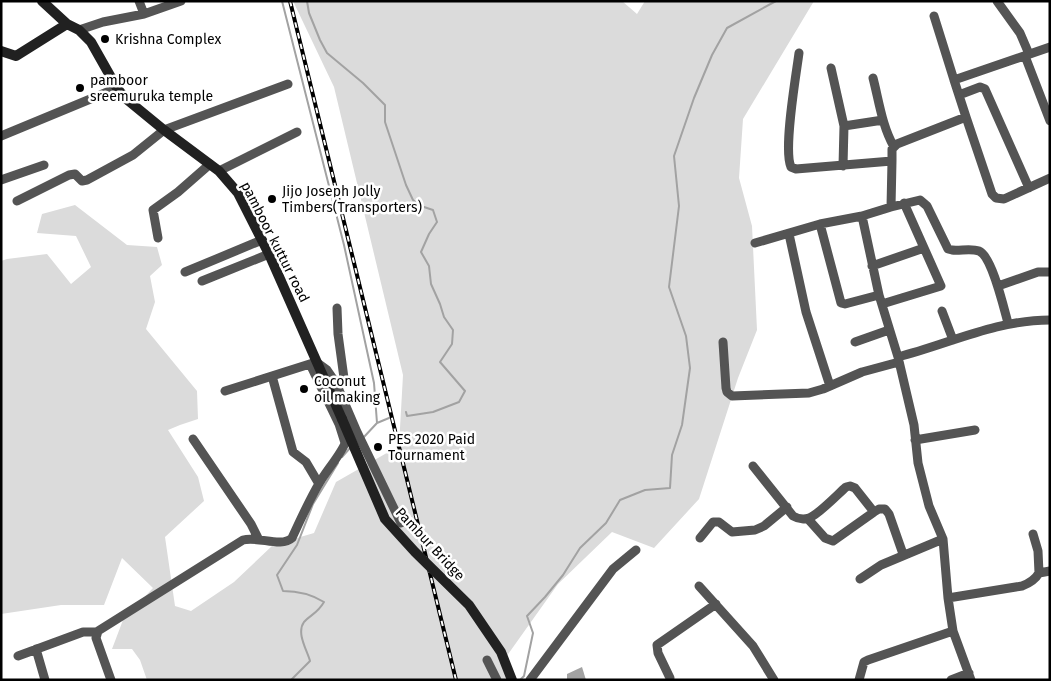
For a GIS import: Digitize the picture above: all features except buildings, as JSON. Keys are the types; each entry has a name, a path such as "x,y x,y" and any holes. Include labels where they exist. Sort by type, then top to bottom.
{"main road":[{"name":"pamboor kuttur road","path":"42,1 67,24 79,30 91,42 117,88 125,98 164,130 220,171 238,193 303,328 313,363 342,419"},
{"path":"1,52 16,56 67,24"},
{"name":"Pambur Bridge","path":"342,419 385,519 415,552 469,605 501,652 512,680"}],"street":[{"path":"139,1 144,14"},
{"path":"79,30 103,22 144,14 181,1"},
{"path":"997,1 1000,8 1020,33 1050,121"},
{"path":"934,16 992,194 996,198 1004,199 1050,178"},
{"path":"954,80 1050,47"},
{"path":"799,53 789,136 789,164 793,169 892,161"},
{"path":"831,68 844,126 843,166"},
{"path":"873,78 888,138 894,147 891,206"},
{"path":"17,201 69,175 75,174 82,181 87,180 133,155 164,130 288,84"},
{"path":"959,96 980,87 986,89 1028,188"},
{"path":"1,136 117,88"},
{"path":"894,147 897,144 966,117"},
{"path":"844,126 883,120"},
{"path":"220,171 297,132"},
{"path":"158,238 153,210 178,192 210,164"},
{"path":"1,180 44,165"},
{"path":"755,243 820,224 862,216 891,206 915,201 924,202 948,249 976,250 984,254 993,271 1008,323"},
{"path":"820,224 841,303 880,299 941,286 904,204"},
{"path":"862,216 880,299 899,360 914,425 918,463 930,506 943,539 953,631 970,676 951,680"},
{"path":"789,234 806,312 830,386"},
{"path":"185,272 262,240"},
{"path":"872,266 924,248"},
{"path":"202,281 269,254"},
{"path":"998,286 1038,272 1050,272"},
{"path":"336,383 344,378 338,334 337,308"},
{"path":"942,311 953,340"},
{"path":"723,342 726,388 727,392 732,396 809,393 862,372 1008,323 1050,320"},
{"path":"856,342 889,330"},
{"path":"18,656 83,632 97,632 243,540 258,538 278,542 290,540 318,484 343,449 345,443 313,363"},
{"path":"225,392 313,363 327,370 336,383 401,524"},
{"path":"272,376 293,452 306,462 318,484"},
{"path":"915,440 975,430"},
{"path":"193,440 252,524 258,538"},
{"path":"753,466 798,518 808,519 825,538 833,541 874,512 883,508 887,510 903,554"},
{"path":"808,519 846,487 850,486 855,488 874,512"},
{"path":"700,538 711,524 716,522 732,532 755,530 764,526 787,507"},
{"path":"948,598 1022,586 1030,583 1039,573 1038,551 1034,534"},
{"path":"860,579 881,565 903,554 943,539"},
{"path":"530,680 608,575 636,550"},
{"path":"1039,573 1050,570"},
{"path":"699,586 753,646 774,680"},
{"path":"669,679 658,653 657,645 716,604"},
{"path":"859,680 864,662 953,631"},
{"path":"97,632 96,638 110,680"},
{"path":"36,649 45,680"},
{"path":"486,660 496,680"}],"shaded area":[{"path":"293,1 622,1 637,14 645,1 814,1 743,119 739,178 752,226 757,330 738,378 699,499 654,548 612,532 558,584 506,657 516,680 147,680 140,660 132,649 112,649 123,620 153,588 122,558 104,605 61,605 1,614 1,261 47,254 71,284 91,267 76,236 37,233 42,214 75,205 127,245 157,247 162,265 150,276 155,302 146,329 197,391 198,419 168,430 198,477 204,501 165,537 175,606 191,611 234,582 273,545 314,533 336,482 399,446 403,375 334,87"},
{"path":"582,667 586,680 567,680 567,674"}],"waterway":[{"path":"282,1 344,245 374,383 377,423"},
{"path":"307,1 309,13 327,53 363,83 385,105 385,122 406,185 413,200 421,206 433,210 437,222 421,252 429,266 431,284 444,317 453,330 452,344 440,362 465,391 459,402 433,412 407,416 406,412"},
{"path":"520,680 524,676 533,633 527,616 563,575 580,548 606,523 620,500 645,490 670,488 672,455 682,425 690,368 686,336 669,287 679,206 674,156 694,98 712,55 727,28 776,1"},
{"path":"363,438 377,423 389,418"},
{"path":"342,457 350,448"},
{"path":"291,680 310,661 303,642 302,626 324,602 304,594 283,591 277,575 297,545 313,504 338,463"}],"railway":[{"path":"290,1 456,680"}],"place":[{"name":"Krishna Complex","path":"105,39"},
{"name":"pamboor sreemuruka temple","path":"80,88"},
{"name":"Jijo Joseph Jolly Timbers(Transporters)","path":"272,199"},
{"name":"Coconut oil making","path":"304,389"},
{"name":"PES 2020 Paid Tournament","path":"378,447"}]}
